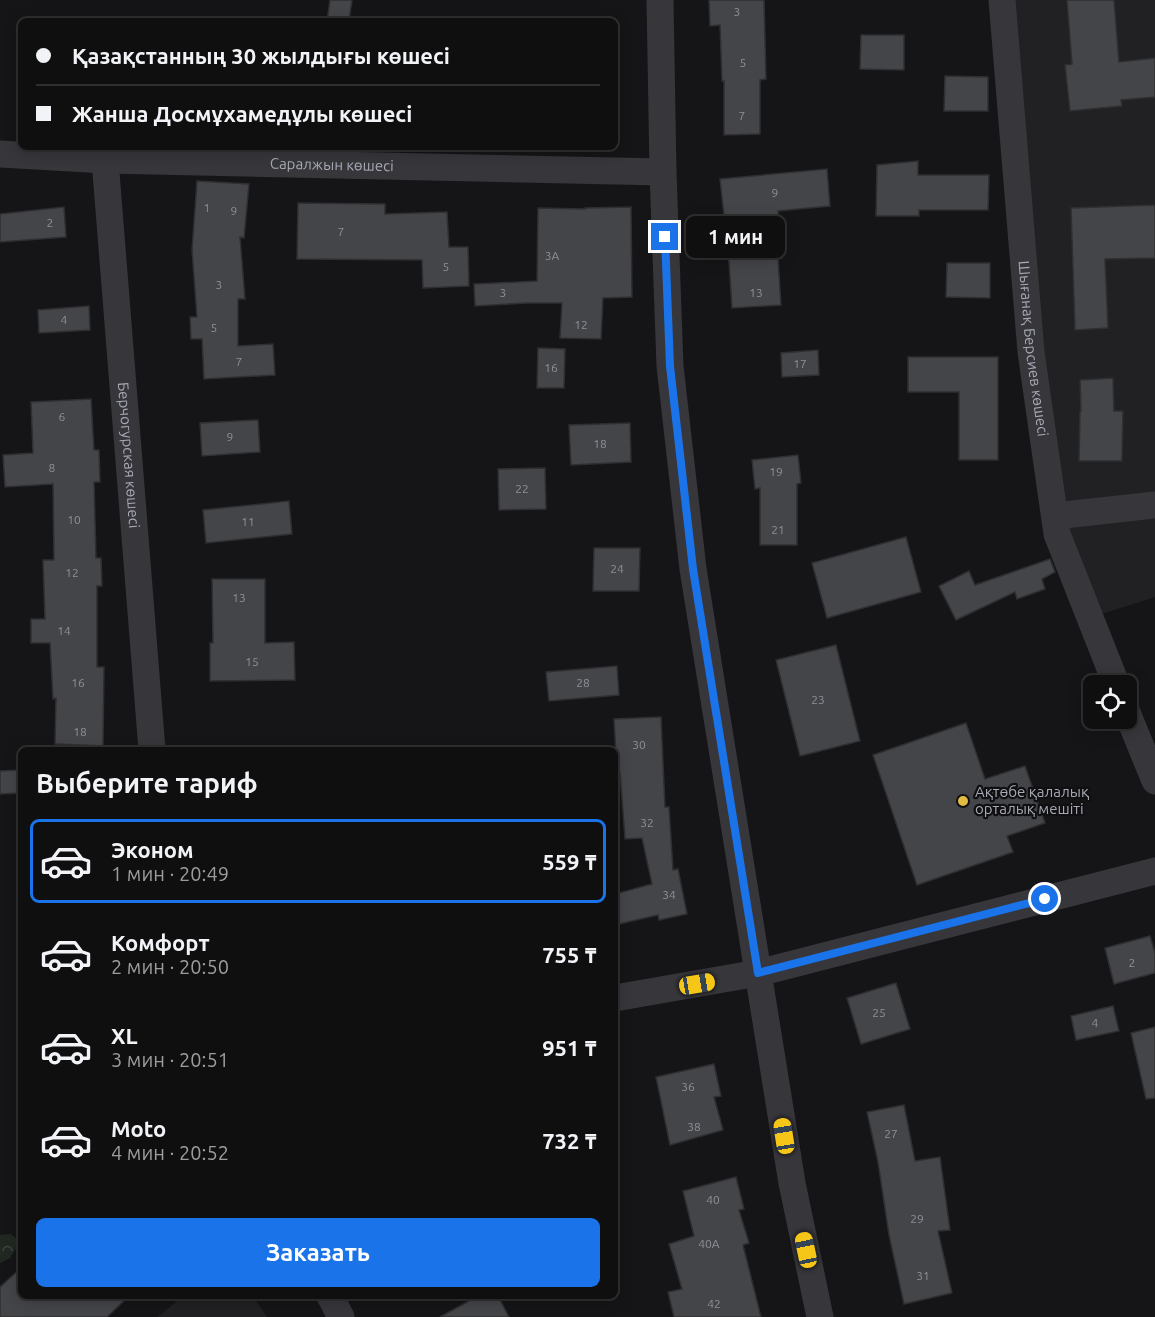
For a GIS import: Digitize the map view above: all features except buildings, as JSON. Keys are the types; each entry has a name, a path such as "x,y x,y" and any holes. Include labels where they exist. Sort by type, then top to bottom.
{"street":[{"path":"660,0 670,366 693,569 792,1183 820,1317"},
{"name":"Шығанақ Берсиев көшесі","path":"1002,0 1031,352 1054,516 1057,534 1112,675"},
{"name":"Саралжын көшесі","path":"0,154 105,160 663,172"},
{"name":"Берчогурская көшесі","path":"105,160 152,747"},
{"path":"1054,516 1155,505"},
{"path":"1134,729 1155,782"},
{"path":"618,997 758,973 1155,871"},
{"path":"332,1299 341,1317"}],"shaded area":[{"path":"1002,0 1155,0 1155,597 1089,618 1055,516"},
{"path":"180,1299 255,1299 267,1317 157,1317"}],"green space":[{"path":"11,1234 18,1240 18,1245 10,1258 0,1263 0,1235"}],"place":[{"name":"Ақтөбе қалалық орталық мешіті","path":"963,801"}],"route":[{"path":"665,237 670,366 693,569 758,973 1045,899"}]}
